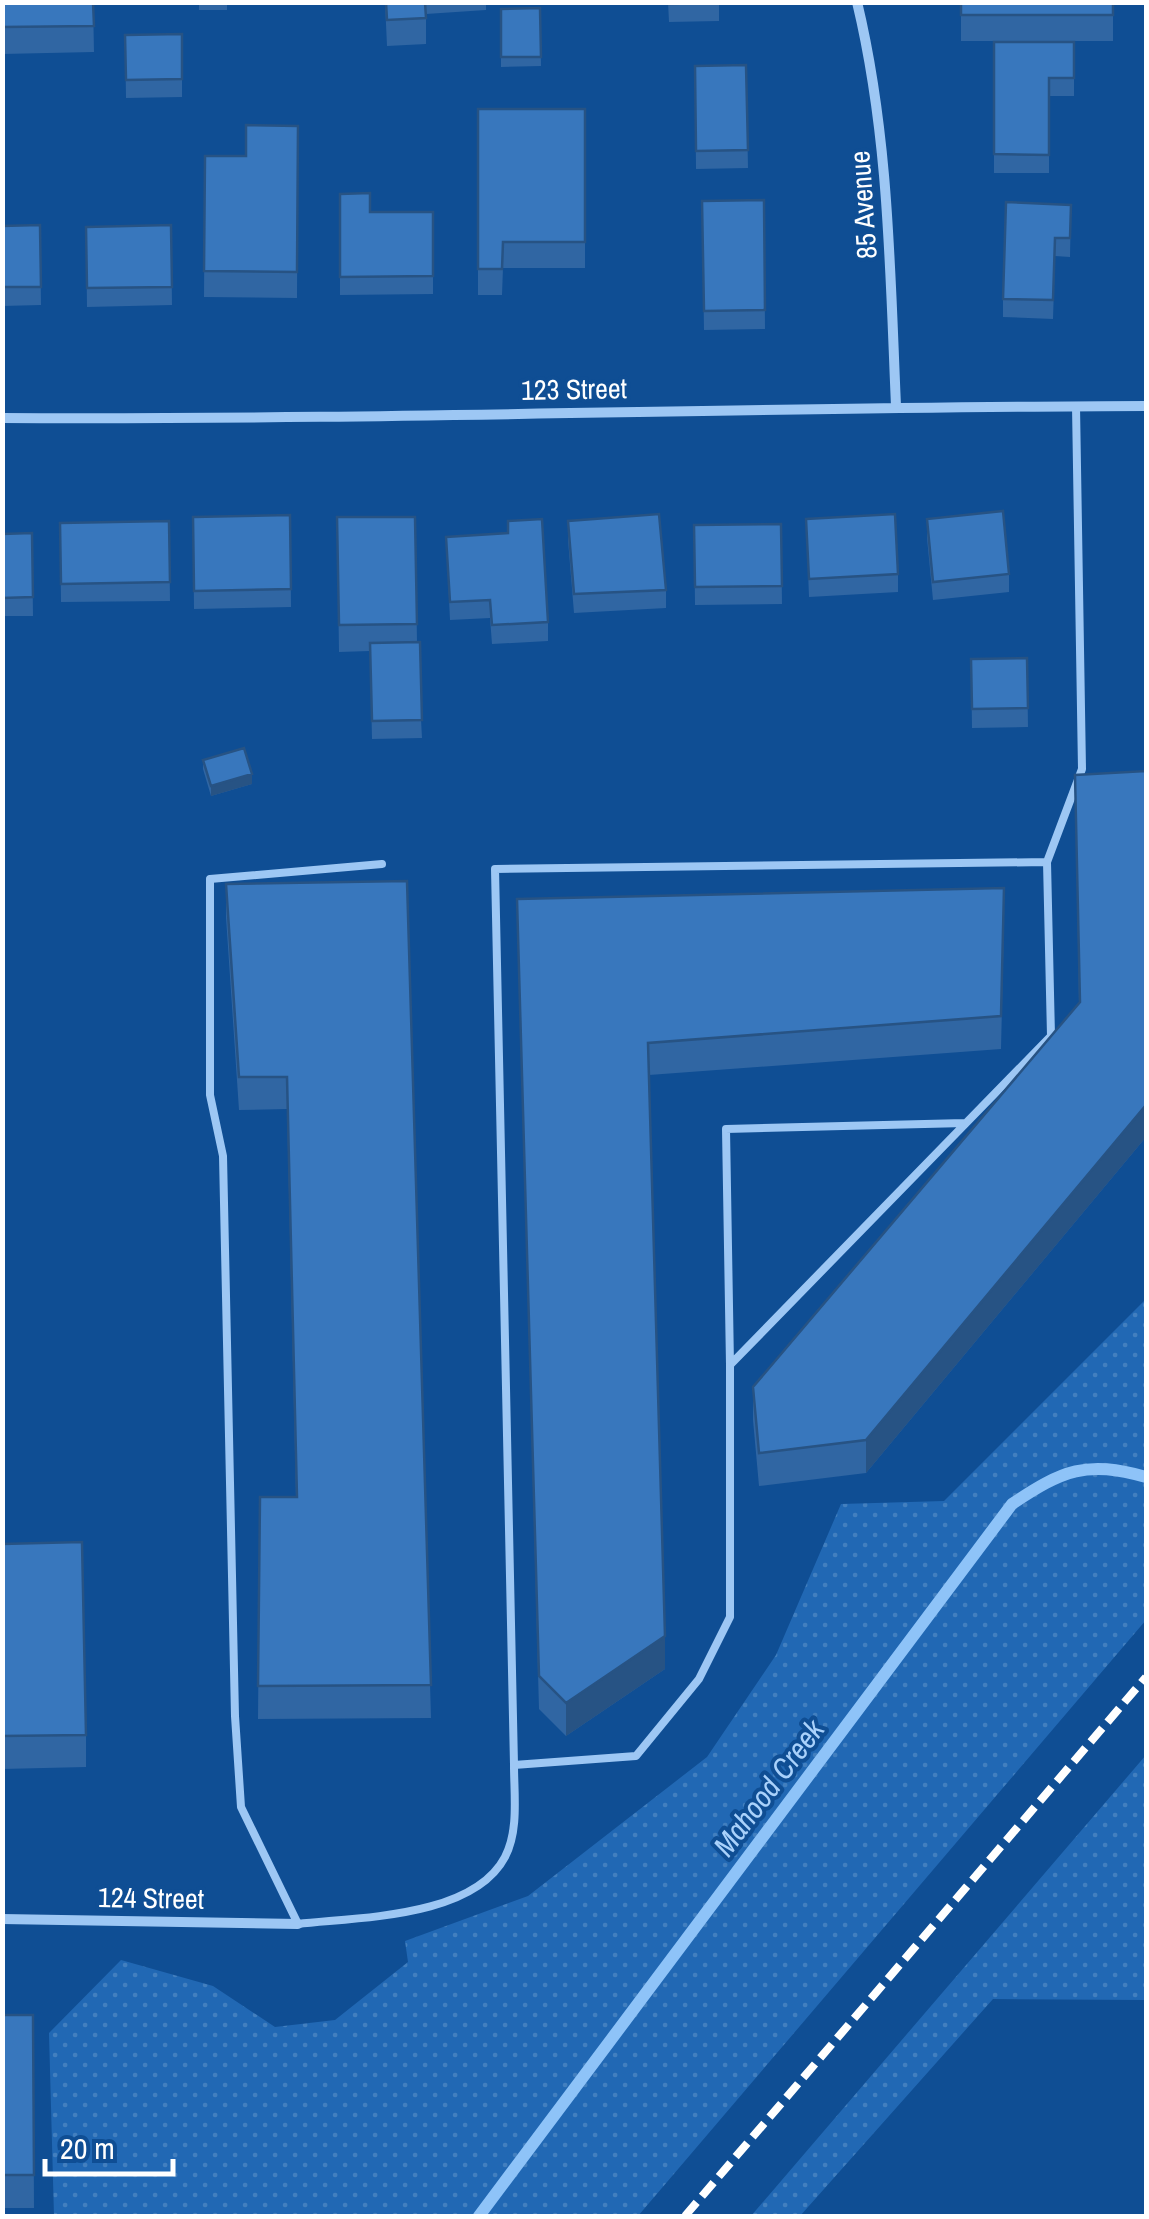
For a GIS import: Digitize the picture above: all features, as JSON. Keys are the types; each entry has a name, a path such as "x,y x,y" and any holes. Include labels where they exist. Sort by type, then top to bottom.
{"street":[{"name":"85 Avenue","path":"856,2 882,138 896,406"},
{"name":"123 Street","path":"2,418 1146,406"},
{"name":"124 Street","path":"2,1919 298,1924"}],"lane":[{"path":"730,1365 1051,1036 1047,862 1082,769 1076,406"},
{"path":"382,864 210,879 210,1095 223,1156 235,1716 241,1807 298,1924 434,1906 481,1884 506,1856 512,1834 514,1765 496,869 1047,862"},
{"path":"514,1765 636,1756 699,1680 730,1618 726,1128 966,1122"}],"shaded area":[{"path":"1146,1299 1146,1620 638,2216 54,2216 49,2033 121,1960 213,1986 275,2027 335,2020 408,1962 405,1941 528,1896 707,1757 776,1655 841,1504 944,1501"},
{"path":"1146,1755 1146,2000 993,1999 800,2216 751,2216"}],"building":[{"path":"2,2 93,2 94,26 2,27"},
{"path":"386,2 425,2 426,18 387,20"},
{"path":"719,2 719,3 669,4"},
{"path":"961,2 1113,2 1113,15 961,15"},
{"path":"540,8 541,57 501,57 501,9"},
{"path":"182,34 182,79 126,80 125,35"},
{"path":"994,42 1074,42 1074,78 1049,78 1049,155 994,154"},
{"path":"746,65 748,150 696,151 695,66"},
{"path":"478,109 585,109 585,242 503,242 502,269 478,269"},
{"path":"246,125 298,126 297,272 204,271 205,156 246,156"},
{"path":"370,193 370,212 433,212 433,276 340,277 340,194"},
{"path":"764,200 765,310 704,311 702,201"},
{"path":"1006,202 1071,205 1070,238 1055,238 1053,300 1003,299"},
{"path":"40,225 41,287 2,287 2,226"},
{"path":"171,225 172,287 87,288 86,227"},
{"path":"1003,511 1009,574 933,582 927,519"},
{"path":"659,514 666,590 574,594 568,521"},
{"path":"895,514 898,574 809,579 806,519"},
{"path":"290,515 291,589 194,591 193,517"},
{"path":"337,517 415,517 417,624 339,625"},
{"path":"542,519 548,622 492,625 490,600 450,602 446,537 508,533 508,521"},
{"path":"169,521 170,582 61,584 60,523"},
{"path":"781,524 782,586 695,587 694,525"},
{"path":"32,533 33,597 2,598 2,534"},
{"path":"420,642 422,720 372,721 370,643"},
{"path":"1027,658 1028,708 972,709 971,659"},
{"path":"244,748 252,774 211,786 203,760"},
{"path":"1146,771 1146,1105 866,1440 759,1453 753,1387 1080,1002 1075,775"},
{"path":"407,881 431,1685 258,1686 260,1497 297,1497 287,1077 239,1077 226,884"},
{"path":"1004,888 1001,1016 648,1043 665,1636 566,1703 539,1676 517,899"},
{"path":"82,1542 86,1735 2,1736 2,1544"},
{"path":"2,2015 33,2015 34,2175 2,2175"}],"waterway":[{"name":"Mahood Creek","path":"479,2216 1012,1504 1046,1483 1076,1471 1107,1469 1146,1477"}],"railway":[{"path":"685,2216 1146,1677"}]}
